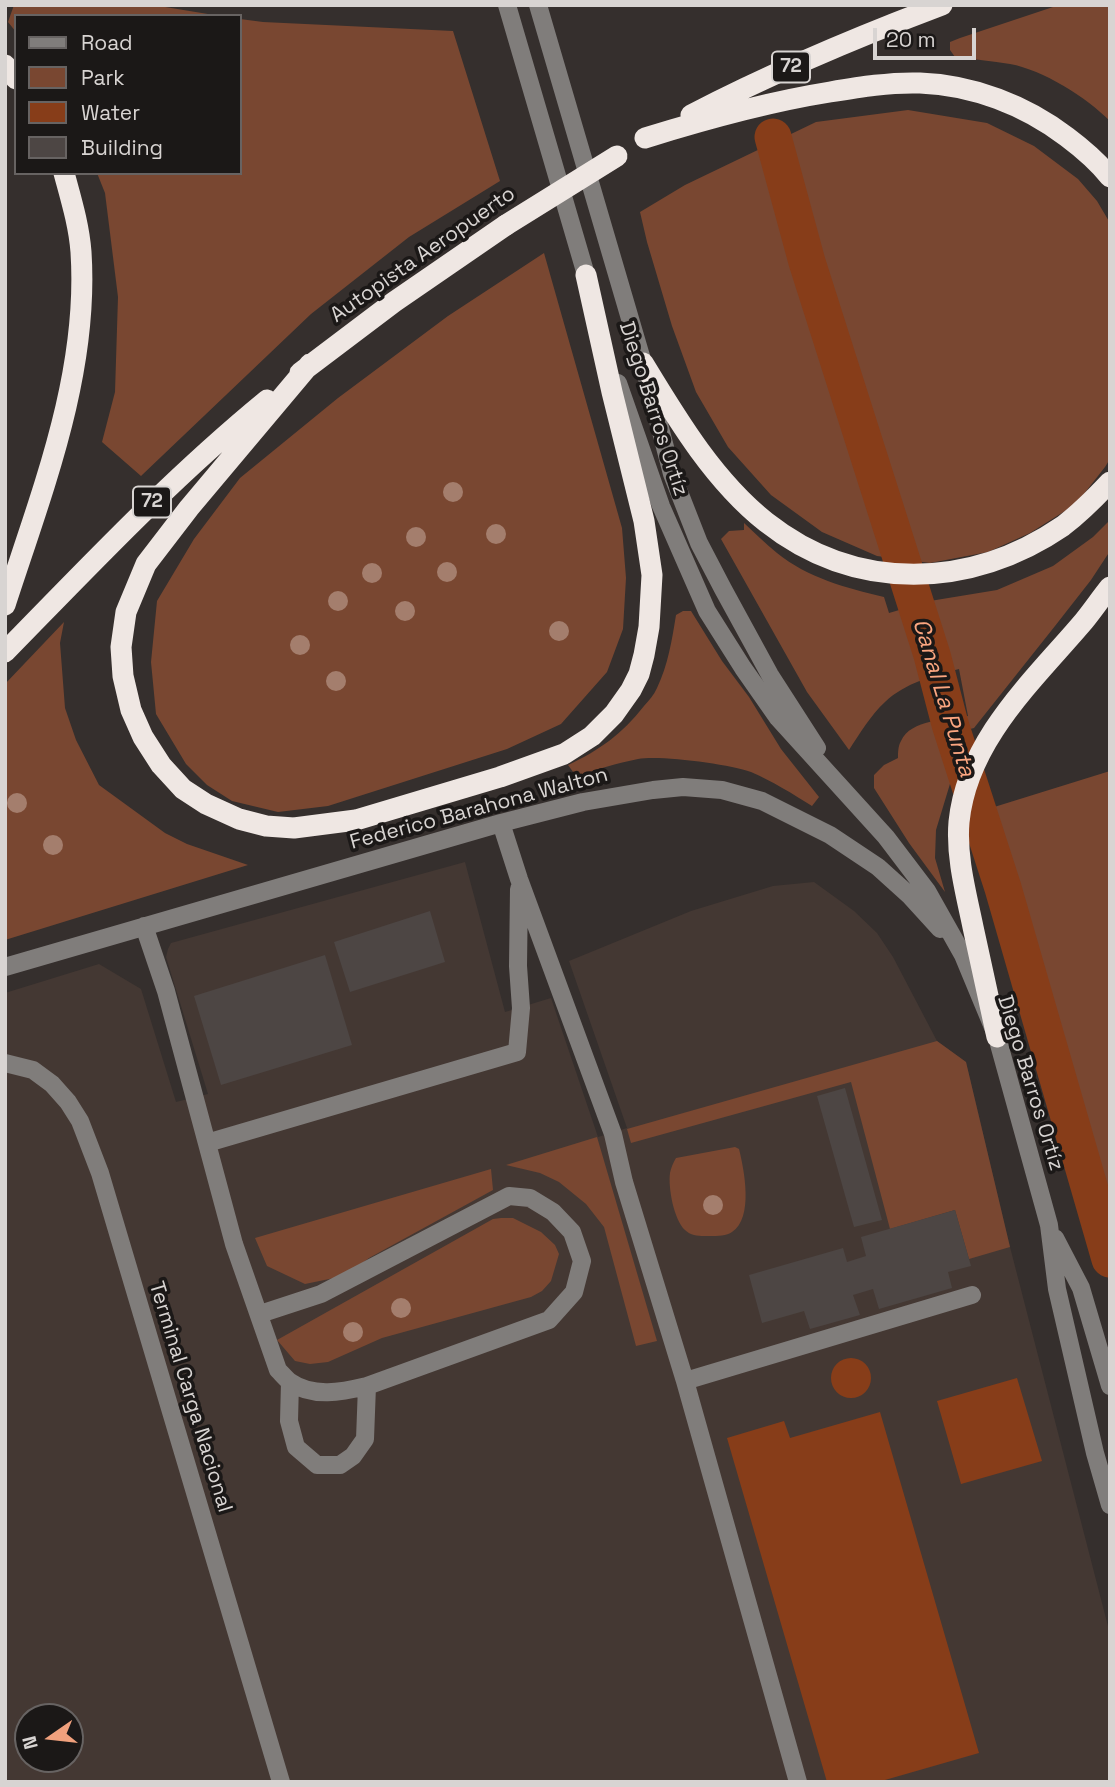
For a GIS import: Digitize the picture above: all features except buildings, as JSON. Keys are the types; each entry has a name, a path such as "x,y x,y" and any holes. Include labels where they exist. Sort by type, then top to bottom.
{"highway":[{"name":"Autopista Aeropuerto","path":"5,652 153,501 223,436 310,364 394,302 506,225 645,138 801,62 942,5"},
{"path":"645,138 751,107 804,96 883,84 920,83 958,88 994,97 1026,110 1083,149 1110,177"},
{"path":"5,605 57,446 78,337 82,293 80,249 73,205 65,175"},
{"path":"310,364 189,508 146,564 126,612 121,646 123,676 131,710 143,737 161,765 183,789 239,820 294,828 356,820 500,777 564,754 592,736 614,714 631,690 645,655 652,575 644,521 586,275"},
{"path":"643,363 667,403 717,473 765,522 816,553 875,572 937,574 972,568 1006,557 1038,542 1065,524 1110,482"},
{"path":"997,1037 964,885 959,849 962,801 968,779 1007,712 1110,587"}],"street":[{"name":"Diego Barros Ortíz","path":"507,5 616,376 661,506 707,611 778,718 886,836 927,891 963,955 997,1037 1049,1225 1057,1289 1095,1453 1110,1505"},
{"name":"Diego Barros Ortíz","path":"538,5 643,363 672,474 699,543 770,675 841,786"},
{"name":"Federico Barahona Walton","path":"5,967 583,802 683,786 722,790 762,801 830,835 878,867 909,895 963,955"},
{"path":"501,824 613,1134 624,1182 685,1381 798,1782"},
{"path":"207,1143 517,1052 521,1008 518,966 519,879"},
{"path":"144,926 166,991 234,1244 278,1370 290,1382 313,1392 339,1393 367,1386 549,1320 574,1292 582,1261 572,1232 553,1212 530,1198 509,1196 321,1294 260,1314"},
{"name":"Terminal Carga Nacional","path":"5,1063 33,1070 52,1084 68,1102 80,1121 100,1173 281,1782"},
{"name":"Diego Barros Ortíz","path":"1049,1225 1081,1288 1110,1386"},
{"path":"685,1381 972,1295"},
{"path":"290,1382 289,1421 296,1447 317,1465 340,1465 353,1456 365,1439 367,1386"}],"shaded area":[{"path":"465,862 505,1012 551,998 598,1137 627,1128 569,961 691,911 773,886 814,882 854,911 877,933 893,957 937,1041 966,1062 1010,1247 1110,1634 1110,1782 5,1782 5,993 99,964 141,989 176,1102 208,1094 166,957 171,943"}],"green space":[{"path":"14,5 153,5 208,14 14,14 14,30 8,22"},
{"path":"1059,5 1110,5 1110,121 1077,94 1050,78 1010,64 955,57 950,50 950,42"},
{"path":"242,19 453,31 500,181 409,237 311,314 141,476 102,442 115,392 118,297 105,193 98,175 242,175"},
{"path":"908,110 987,123 1034,146 1078,179 1097,201 1110,223 1110,459 1076,504 1030,533 988,552 930,563 877,556 822,532 771,495 728,447 696,392 672,326 640,212 685,185 816,122"},
{"path":"544,253 622,528 626,578 623,629 607,672 561,724 507,749 328,806 278,812 232,801 207,785 186,764 156,714 151,662 157,601 194,539 240,478 338,398 448,316"},
{"path":"1110,520 1110,551 1091,580 974,728 947,735 953,774 936,830 935,858 945,892 909,843 874,788 874,775 884,765 898,758 900,743 913,728 930,722 968,716 959,669 920,681 893,695 866,724 849,750 807,692 721,539 729,531 744,530 744,523 777,553 814,576 884,597 889,613 930,601 997,590 1053,566 1093,537"},
{"path":"691,611 781,749 819,797 812,806 751,772 711,763 648,758 576,776 568,765 619,733 653,695 667,661 676,615"},
{"path":"64,622 60,643 65,708 76,740 99,785 165,833 187,844 248,865 5,940 5,684"},
{"path":"1110,771 1110,1203 991,808"},
{"path":"937,1041 966,1062 1010,1247 969,1259 955,1210 890,1229 851,1082 631,1143 627,1129"},
{"path":"597,1137 657,1341 636,1346 604,1227 586,1204 559,1182 540,1173 506,1165"},
{"path":"735,1147 739,1149 746,1193 739,1225 725,1235 691,1234 681,1225 671,1195 670,1171 676,1158"},
{"path":"491,1169 493,1190 334,1278 305,1284 267,1266 255,1238"},
{"path":"513,1218 541,1232 555,1245 559,1254 551,1281 542,1291 531,1297 382,1338 328,1362 310,1364 295,1361 277,1340 493,1219"}],"water":[{"path":"851,1358 865,1364 871,1378 865,1392 851,1398 837,1392 831,1378 837,1364"},
{"path":"1017,1378 1042,1461 961,1484 937,1401"},
{"path":"880,1412 979,1753 878,1782 827,1782 727,1438 784,1421 790,1438"}],"waterway":[{"name":"Canal La Punta","path":"773,137 807,262 1003,888 1110,1259"}]}
